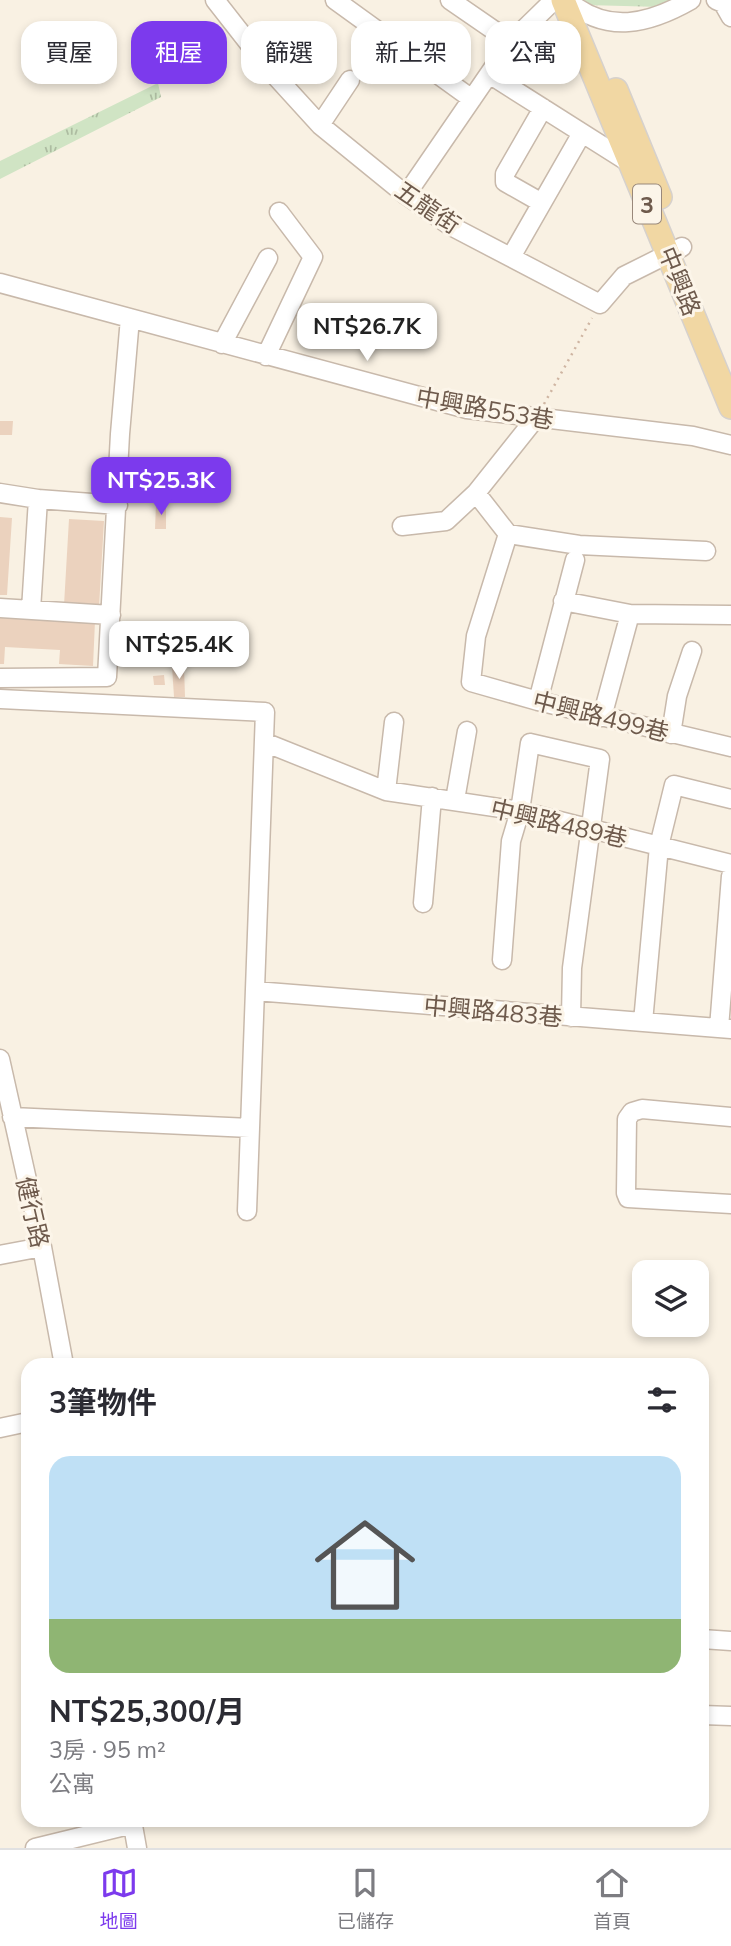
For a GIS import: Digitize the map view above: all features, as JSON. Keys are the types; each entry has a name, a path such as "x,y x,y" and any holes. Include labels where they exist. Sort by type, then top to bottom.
{"main road":[{"name":"中興路","path":"565,0 628,162 676,250 731,372"},
{"name":"中興路","path":"582,8 676,250 731,407"}],"street":[{"name":"五龍街","path":"215,0 269,69 320,125 406,195 449,225 600,304"},
{"path":"335,0 471,99"},
{"path":"450,0 485,24"},
{"path":"532,21 554,0"},
{"path":"565,0 620,22 659,18 691,0"},
{"path":"716,0 723,3 731,17"},
{"path":"320,125 350,80"},
{"path":"406,195 485,80"},
{"path":"505,84 628,162"},
{"path":"542,108 505,174 505,182 542,203"},
{"path":"511,257 582,133"},
{"path":"265,356 313,257 279,212"},
{"path":"600,304 624,276 676,250"},
{"path":"222,344 268,258"},
{"name":"中興路553巷","path":"0,284 467,409 693,436 731,445"},
{"path":"0,678 107,677 130,318"},
{"path":"402,526 446,521 477,493 535,419"},
{"path":"0,493 38,499 118,505"},
{"path":"477,493 508,534 579,545 706,551"},
{"path":"31,610 38,499"},
{"name":"中興路499巷","path":"508,534 476,636 471,682 538,701 731,747"},
{"path":"538,701 575,560"},
{"path":"563,601 630,614 731,615"},
{"path":"0,608 111,615"},
{"path":"602,717 630,614"},
{"path":"671,734 677,696 692,651"},
{"path":"0,699 265,712 247,1211"},
{"path":"386,790 394,722"},
{"path":"454,800 467,731"},
{"name":"中興路489巷","path":"264,742 386,790 520,811 731,864"},
{"path":"502,960 511,841 520,811 530,743 600,760 572,968 571,1017"},
{"path":"643,1021 659,846 674,785 731,799"},
{"path":"423,903 432,797"},
{"path":"725,1029 731,876"},
{"name":"中興路483巷","path":"255,990 725,1029"},
{"name":"健行路","path":"0,1059 9,1126 42,1247 63,1358"},
{"path":"731,1117 642,1109 632,1112 627,1119 626,1155 628,1198 731,1204"},
{"path":"9,1126 250,1128"},
{"path":"0,1255 42,1247"},
{"path":"0,1429 21,1424"},
{"path":"709,1639 731,1641"},
{"path":"709,1715 731,1716"},
{"path":"35,1848 114,1827"},
{"path":"134,1827 137,1848"}],"path":[{"path":"535,419 600,304"}],"green space":[{"path":"585,0 672,0 661,7 586,5"},
{"path":"158,84 161,97 0,179 0,161"}],"building":[{"path":"0,421 13,421 12,435 0,435"},
{"path":"156,504 166,504 166,529 155,529"},
{"path":"0,517 12,518 7,595 0,595"},
{"path":"69,519 104,521 99,607 64,605"},
{"path":"0,615 95,621 93,666 59,664 60,650 5,647 4,664 0,664"},
{"path":"172,666 184,666 185,697 174,697"},
{"path":"164,675 165,685 154,685 153,676"}]}
